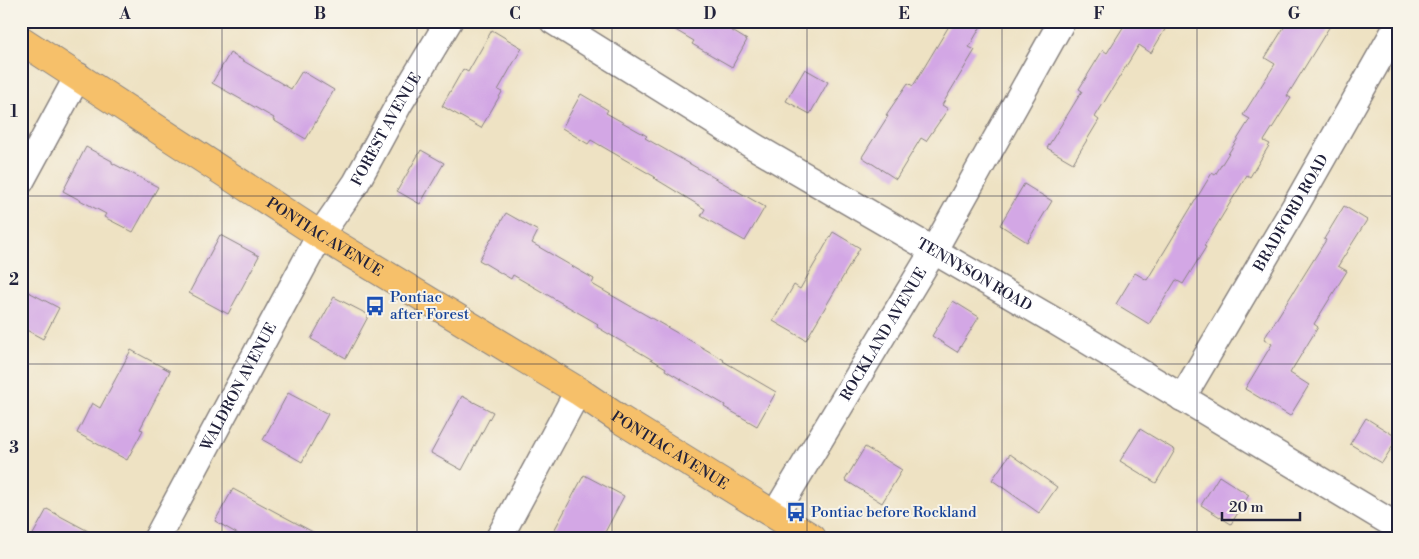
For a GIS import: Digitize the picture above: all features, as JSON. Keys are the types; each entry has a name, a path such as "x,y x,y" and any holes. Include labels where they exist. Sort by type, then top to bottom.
{"main road":[{"name":"PONTIAC AVENUE","path":"21,40 320,235 578,391 780,525 812,538"}],"street":[{"name":"FOREST AVENUE","path":"320,235 356,183 449,21"},
{"name":"TENNYSON ROAD","path":"553,21 755,147 934,250 1398,528"},
{"name":"ROCKLAND AVENUE","path":"780,525 1062,21"},
{"name":"BRADFORD ROAD","path":"1182,398 1398,25"},
{"path":"21,181 78,76"},
{"name":"WALDRON AVENUE","path":"157,538 320,235"},
{"path":"499,538 578,391"},
{"path":"1392,538 1398,528"}],"building":[{"path":"660,21 716,21 747,40 732,67 692,44 694,41"},
{"path":"952,21 984,21 969,47 975,50 942,105 948,109 926,141 921,138 896,179 862,157 888,116 886,115 908,83 913,86"},
{"path":"1127,21 1170,21 1151,53 1139,45 1095,117 1099,120 1073,163 1047,148 1082,91 1079,89 1103,50 1107,53"},
{"path":"1288,21 1333,21 1287,96 1291,98 1264,141 1270,144 1250,177 1247,175 1183,284 1176,280 1149,324 1116,304 1135,273 1147,280 1212,173 1215,175 1250,119 1243,115 1275,64 1265,58"},
{"path":"492,30 522,48 498,90 502,92 481,128 442,106 463,69 468,72"},
{"path":"230,53 291,89 302,71 334,90 306,139 273,120 274,118 212,83"},
{"path":"805,69 828,82 810,114 786,101"},
{"path":"581,94 608,110 606,113 647,136 645,138 765,207 745,241 701,216 705,209 655,177 591,140 588,144 562,128"},
{"path":"86,147 158,187 133,232 104,217 106,214 63,191"},
{"path":"421,150 444,163 420,204 397,191"},
{"path":"1024,184 1052,201 1027,242 1000,225"},
{"path":"1344,206 1367,220 1338,266 1347,271 1314,324 1318,327 1290,373 1309,385 1290,416 1245,389 1272,344 1264,339 1326,240 1324,239"},
{"path":"506,213 538,231 532,243 594,279 592,284 776,392 757,426 597,327 598,324 513,275 511,279 479,260"},
{"path":"833,232 860,248 806,340 773,321 794,285 800,289"},
{"path":"220,235 259,256 228,314 189,293"},
{"path":"21,288 59,308 43,339 21,327"},
{"path":"334,297 369,315 346,358 311,339"},
{"path":"953,301 979,317 957,352 932,336"},
{"path":"131,350 170,371 140,429 143,430 127,460 77,433 92,403 100,408"},
{"path":"288,393 328,414 302,462 263,440"},
{"path":"462,396 493,412 462,470 431,453"},
{"path":"1366,418 1398,438 1382,463 1350,444"},
{"path":"1140,429 1175,450 1156,483 1120,461"},
{"path":"865,447 902,470 882,503 845,480"},
{"path":"1010,454 1057,487 1039,513 992,480"},
{"path":"584,475 624,496 602,538 550,538"},
{"path":"1219,476 1249,495 1231,524 1201,505"},
{"path":"233,489 324,538 245,538 215,521"},
{"path":"47,509 101,538 31,538"}],"place":[{"name":"Pontiac after Forest","path":"375,306"},
{"name":"Pontiac before Rockland","path":"796,512"}]}
